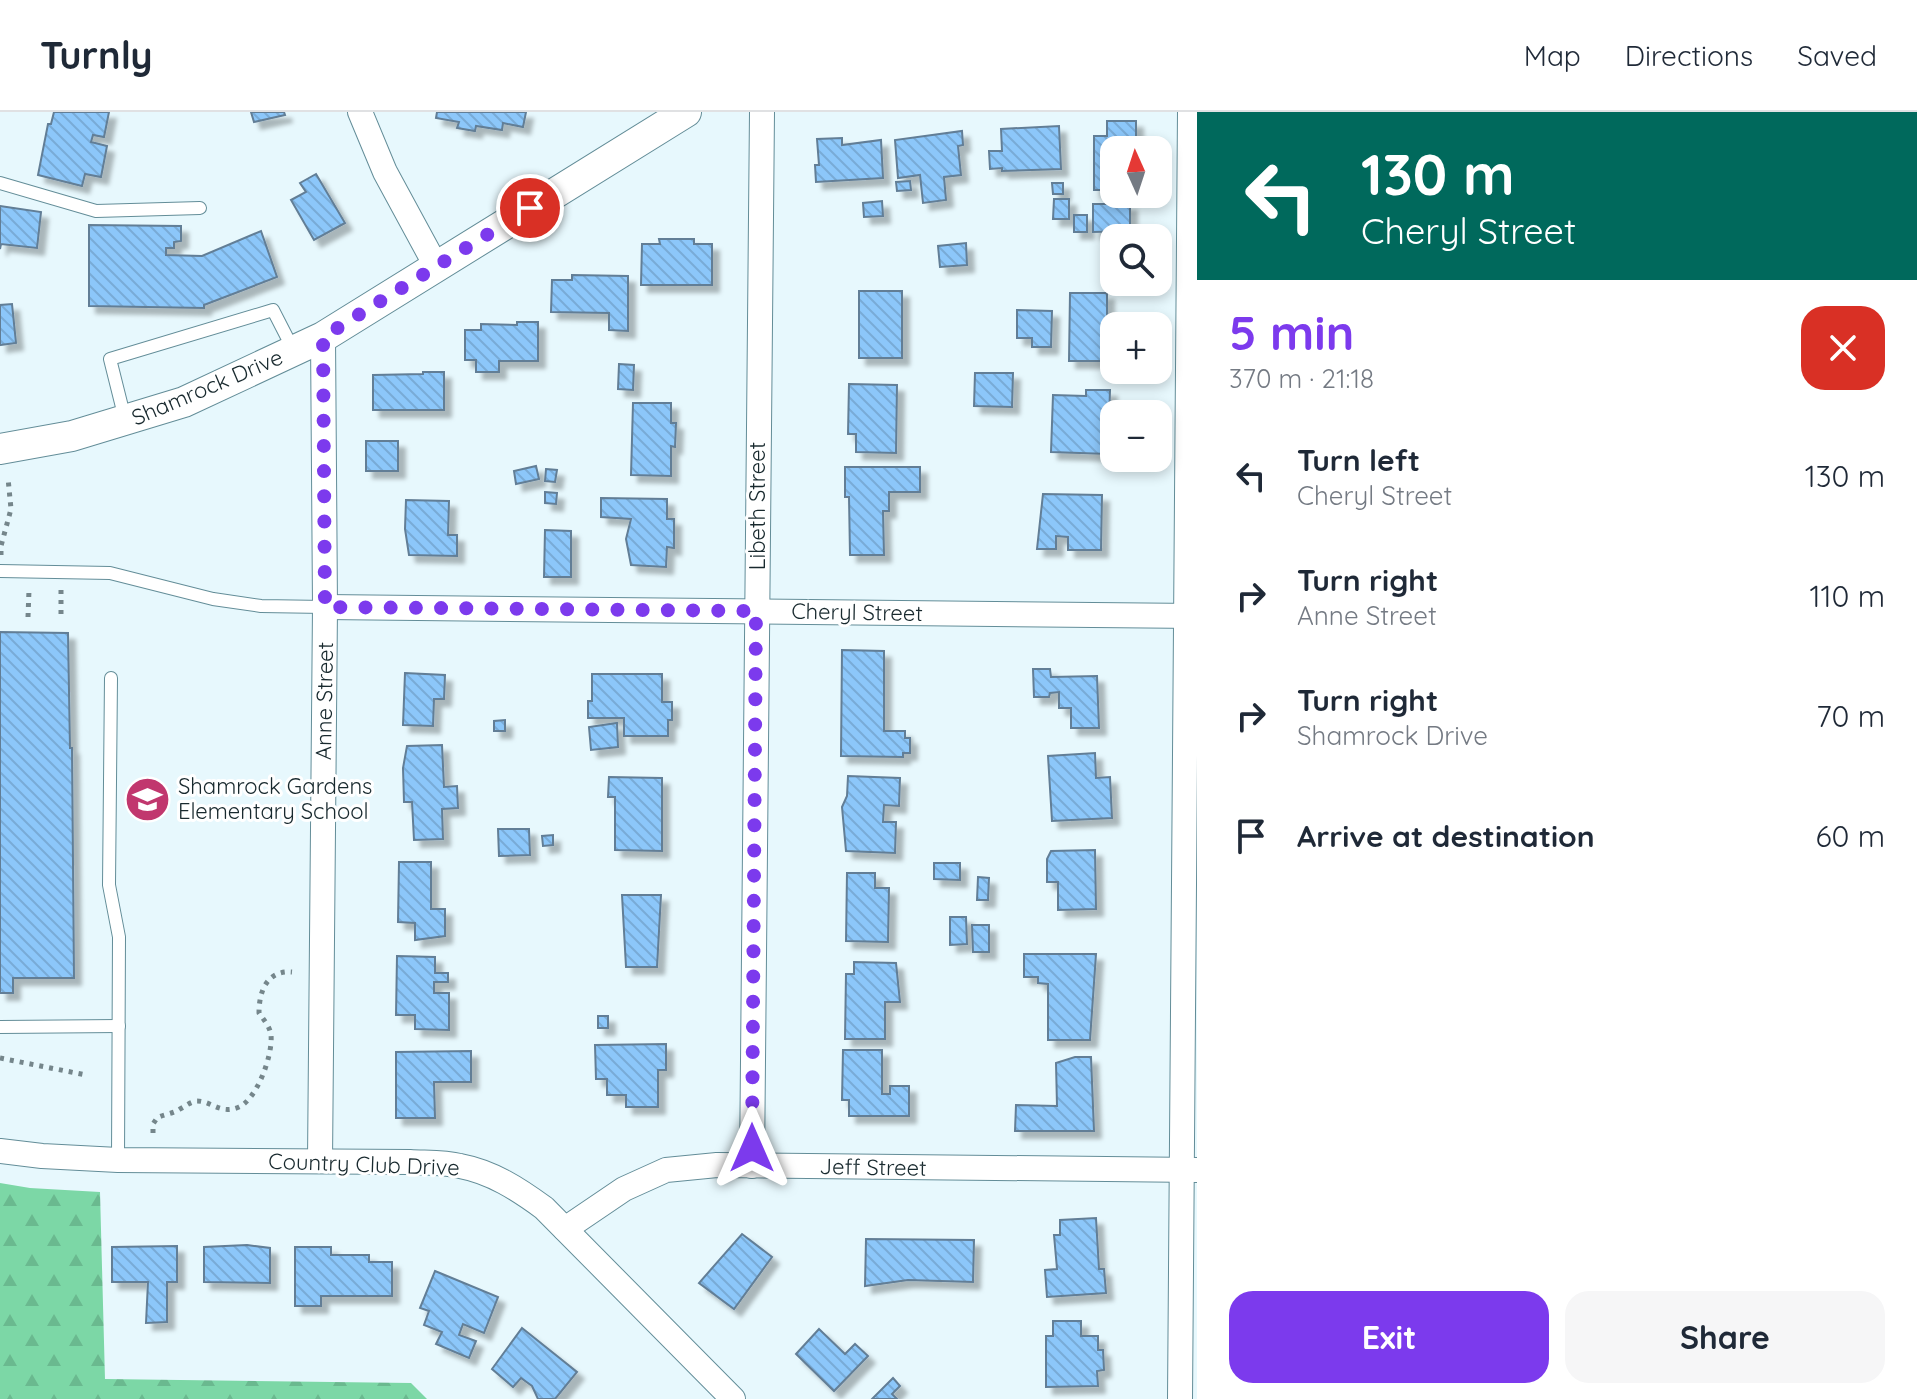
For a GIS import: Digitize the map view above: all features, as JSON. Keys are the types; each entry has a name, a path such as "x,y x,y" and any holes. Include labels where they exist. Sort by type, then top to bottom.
{"street":[{"path":"360,112 385,172 436,266"},
{"name":"Shamrock Drive","path":"4,463 72,436 126,422 196,397 323,337 686,112"},
{"path":"1180,1399 1190,1170 1190,112"},
{"name":"Libeth Street","path":"752,1166 761,123"},
{"name":"Anne Street","path":"320,1161 325,607 323,337"},
{"name":"Cheryl Street","path":"325,607 1192,616"},
{"name":"Country Club Drive","path":"0,1151 118,1160 410,1162 457,1165 480,1171 514,1186 544,1208 733,1399"},
{"name":"Jeff Street","path":"565,1229 624,1189 666,1170 717,1165 1190,1170"}],"lane":[{"path":"0,183 96,211 200,208"},
{"path":"126,422 110,359 273,310 294,351"},
{"path":"0,571 124,575 213,599 261,606 325,607"},
{"path":"111,678 109,885 118,925 118,1160"},
{"path":"0,1027 119,1026"}],"path":[{"path":"1,557 11,509 4,463"},
{"path":"28,617 29,572"},
{"path":"61,572 61,617"},
{"path":"153,1133 157,1118 177,1112 191,1102 203,1102 224,1110 245,1103 263,1075 269,1054 269,1028 259,1013 265,985 270,976 277,972 292,972"},
{"path":"0,1058 86,1075"}],"green space":[{"path":"0,1183 100,1192 105,1379 411,1383 427,1399 0,1399"}],"building":[{"path":"54,112 109,112 104,137 93,135 91,142 107,146 101,177 85,174 82,186 38,175 48,124 51,124"},
{"path":"251,112 284,112 285,115 254,122"},
{"path":"437,112 526,112 523,127 503,123 502,130 476,126 475,131 457,128 459,122 436,118"},
{"path":"1107,121 1136,121 1136,136 1107,136"},
{"path":"1059,126 1061,169 990,169 989,151 1002,151 1001,129"},
{"path":"962,131 963,145 958,146 961,175 944,177 946,200 923,203 920,175 898,178 895,140"},
{"path":"1094,136 1100,136 1100,190 1094,190"},
{"path":"842,138 842,145 881,140 883,178 816,182 815,165 819,165 817,139"},
{"path":"316,174 345,223 314,240 291,200 306,192 300,183"},
{"path":"910,181 911,190 897,191 896,182"},
{"path":"1052,183 1063,183 1063,194 1053,194"},
{"path":"1054,199 1069,199 1069,219 1053,219"},
{"path":"882,201 883,216 864,217 863,203"},
{"path":"1093,204 1100,204 1100,208 1130,208 1130,224 1100,224 1100,232 1093,232"},
{"path":"0,206 41,212 37,248 1,244 0,249"},
{"path":"1074,215 1087,215 1087,232 1074,232"},
{"path":"89,225 181,226 181,241 174,242 174,248 166,248 166,255 202,256 261,231 277,277 204,305 204,308 89,306"},
{"path":"659,239 694,239 694,244 712,244 712,285 641,285 642,244 660,244"},
{"path":"966,243 967,265 940,267 938,246"},
{"path":"572,275 628,276 628,331 609,330 609,313 551,312 552,280 572,280"},
{"path":"859,291 902,291 902,358 859,358"},
{"path":"1070,293 1100,293 1100,296 1107,296 1107,312 1100,312 1100,361 1069,361"},
{"path":"12,304 16,343 0,345 0,305"},
{"path":"1017,310 1052,311 1051,347 1032,347 1032,338 1017,338"},
{"path":"517,322 538,322 538,361 499,361 499,372 476,372 476,360 465,360 465,330 481,330 481,324 517,325"},
{"path":"619,364 634,365 633,390 618,389"},
{"path":"444,372 444,410 373,410 373,375"},
{"path":"975,373 1013,373 1012,407 974,406"},
{"path":"849,384 897,385 896,453 856,452 856,434 848,434"},
{"path":"1086,390 1110,390 1110,400 1100,400 1100,454 1051,452 1053,395 1086,396"},
{"path":"633,403 671,403 671,423 676,423 675,447 671,446 671,476 631,475"},
{"path":"366,441 398,441 398,471 366,471"},
{"path":"536,466 539,479 516,484 514,471"},
{"path":"845,467 920,467 920,492 889,492 889,511 883,511 884,555 850,555"},
{"path":"546,469 557,470 555,482 545,481"},
{"path":"545,492 557,493 556,504 545,503"},
{"path":"1043,494 1102,495 1101,550 1068,550 1068,537 1056,536 1056,549 1037,549"},
{"path":"601,498 667,499 667,519 674,519 674,548 667,547 666,567 631,565 626,539 631,519 601,517"},
{"path":"406,500 449,501 448,535 457,535 457,556 409,555 405,529"},
{"path":"545,530 571,531 571,577 544,577"},
{"path":"0,632 68,633 74,978 13,978 13,993 0,993"},
{"path":"842,650 884,651 884,731 905,731 905,738 910,738 910,753 903,753 903,757 841,756"},
{"path":"1033,669 1050,669 1051,677 1097,676 1099,728 1071,728 1071,708 1059,708 1059,692 1050,693 1049,697 1034,697"},
{"path":"405,673 445,675 444,699 434,699 433,726 403,725"},
{"path":"592,674 662,674 662,702 672,702 668,736 624,736 624,718 588,718 588,701 592,701"},
{"path":"505,720 505,731 494,731 494,721"},
{"path":"617,723 618,747 591,750 589,727"},
{"path":"442,745 444,787 457,786 458,808 442,809 443,839 414,840 412,802 404,802 403,768 407,746"},
{"path":"1095,753 1096,778 1110,777 1112,818 1052,821 1048,756"},
{"path":"848,776 900,778 899,806 884,805 883,822 896,822 895,853 846,851 842,807 847,796"},
{"path":"609,777 662,778 662,851 615,850 615,797 608,797"},
{"path":"498,829 529,829 530,855 499,856"},
{"path":"553,835 553,845 543,846 542,836"},
{"path":"1095,850 1096,909 1058,910 1058,882 1047,882 1047,859 1051,851"},
{"path":"399,862 431,862 431,909 445,909 445,936 415,940 415,923 398,922"},
{"path":"934,863 960,863 960,880 934,879"},
{"path":"847,873 875,873 875,888 889,888 888,942 846,941"},
{"path":"978,877 989,878 988,900 977,900"},
{"path":"622,895 661,895 657,967 626,967"},
{"path":"950,917 966,917 967,944 950,945"},
{"path":"972,925 989,925 989,952 973,952"},
{"path":"1024,954 1096,954 1090,1040 1048,1040 1048,984 1038,983 1038,977 1024,977"},
{"path":"397,956 435,957 435,973 448,973 448,982 434,982 434,993 449,993 449,1030 415,1029 415,1015 396,1015"},
{"path":"854,962 896,963 900,1002 885,1002 885,1039 845,1039 846,974 854,974"},
{"path":"598,1016 608,1016 608,1028 598,1028"},
{"path":"666,1044 666,1070 658,1070 658,1107 626,1107 626,1095 607,1095 607,1079 596,1079 595,1045"},
{"path":"843,1050 882,1050 882,1094 890,1094 890,1086 909,1086 909,1116 849,1116 849,1100 842,1100"},
{"path":"471,1051 471,1082 434,1082 435,1118 396,1118 396,1052"},
{"path":"1075,1057 1091,1057 1094,1131 1015,1131 1016,1105 1057,1106 1056,1063"},
{"path":"1096,1218 1099,1269 1104,1269 1106,1293 1047,1297 1045,1270 1057,1269 1054,1235 1060,1235 1060,1220"},
{"path":"742,1234 772,1257 734,1309 699,1283"},
{"path":"866,1239 974,1240 973,1282 908,1280 865,1286"},
{"path":"247,1245 270,1248 270,1283 204,1282 204,1247"},
{"path":"177,1246 177,1282 167,1282 167,1322 146,1323 148,1282 112,1282 112,1247"},
{"path":"295,1247 331,1247 331,1255 369,1255 369,1262 392,1262 392,1296 321,1296 321,1306 295,1306"},
{"path":"435,1271 498,1297 484,1333 463,1324 459,1335 476,1341 469,1358 436,1344 442,1332 424,1325 429,1311 420,1308"},
{"path":"1053,1321 1081,1321 1081,1336 1098,1336 1098,1350 1103,1350 1104,1370 1097,1371 1098,1386 1046,1387 1046,1336 1053,1336"},
{"path":"522,1328 577,1372 555,1399 538,1399 532,1386 521,1378 513,1387 492,1369"},
{"path":"819,1329 845,1354 855,1344 868,1356 834,1391 796,1354"},
{"path":"893,1378 900,1386 892,1394 897,1399 872,1399"}],"place":[{"name":"Shamrock Gardens Elementary School","path":"147,799"}],"route":[{"path":"530,208 323,337 325,607 756,611 752,1148"}]}
